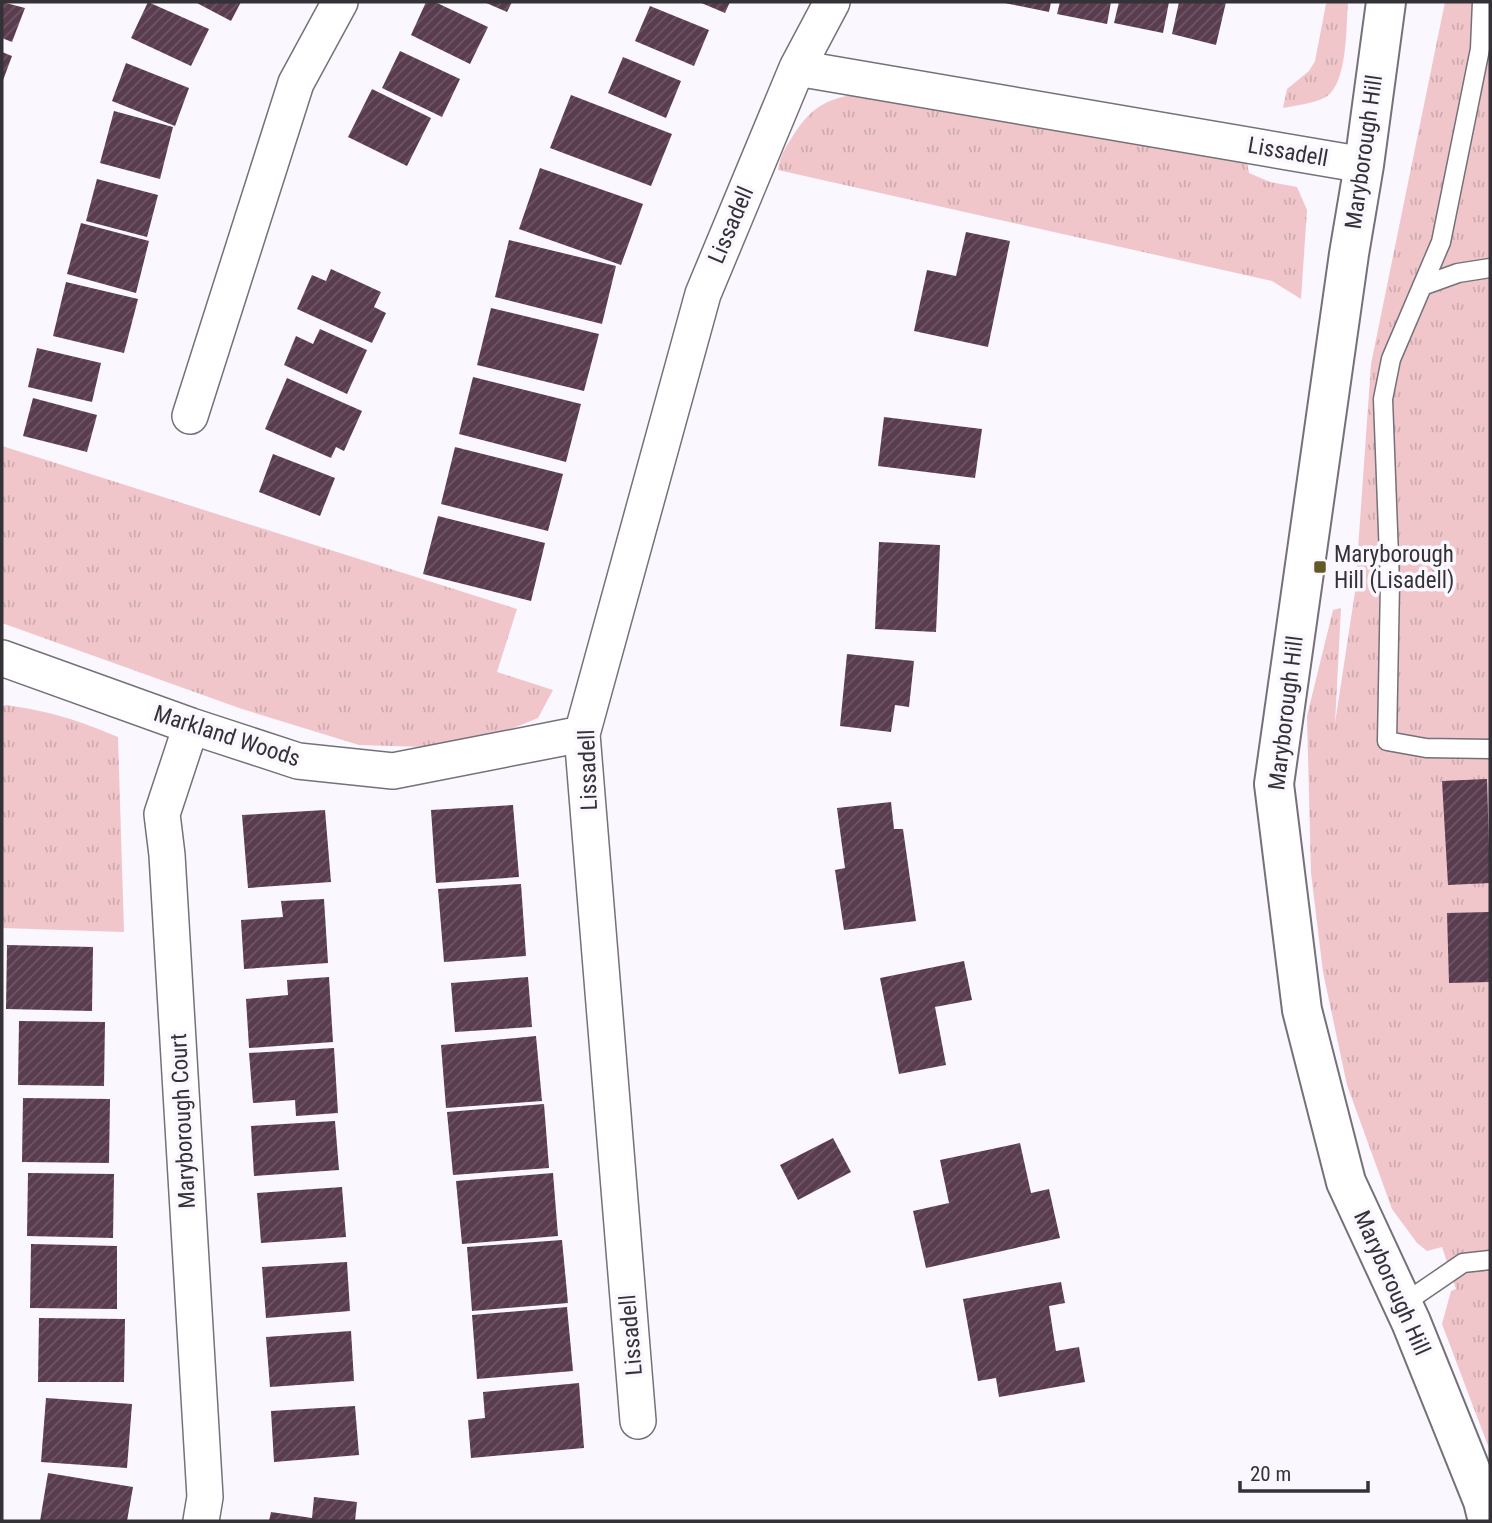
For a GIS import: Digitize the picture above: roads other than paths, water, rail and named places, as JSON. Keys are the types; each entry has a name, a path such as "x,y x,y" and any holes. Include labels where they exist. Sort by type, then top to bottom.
{"street":[{"path":"190,416 296,83 340,2"},
{"name":"Lissadell","path":"638,1421 582,733 703,294 797,68 832,2"},
{"name":"Maryborough Hill","path":"1385,2 1274,785 1305,1023 1346,1182 1403,1304 1483,1501 1488,1521"},
{"name":"Lissadell","path":"797,68 1364,165"},
{"name":"Markland Woods","path":"2,658 191,726 298,761 393,771 582,733"},
{"name":"Maryborough Court","path":"191,726 162,814 167,855 205,1483 201,1521"}],"lane":[{"path":"1482,2 1480,49 1441,242 1391,359 1383,399 1390,583 1387,741 1426,748 1490,749"},
{"path":"1422,286 1458,273 1490,268"},
{"path":"1403,1304 1463,1263 1490,1260"}],"place":[{"name":"Maryborough Hill (Lisadell)","path":"1320,567"}]}
